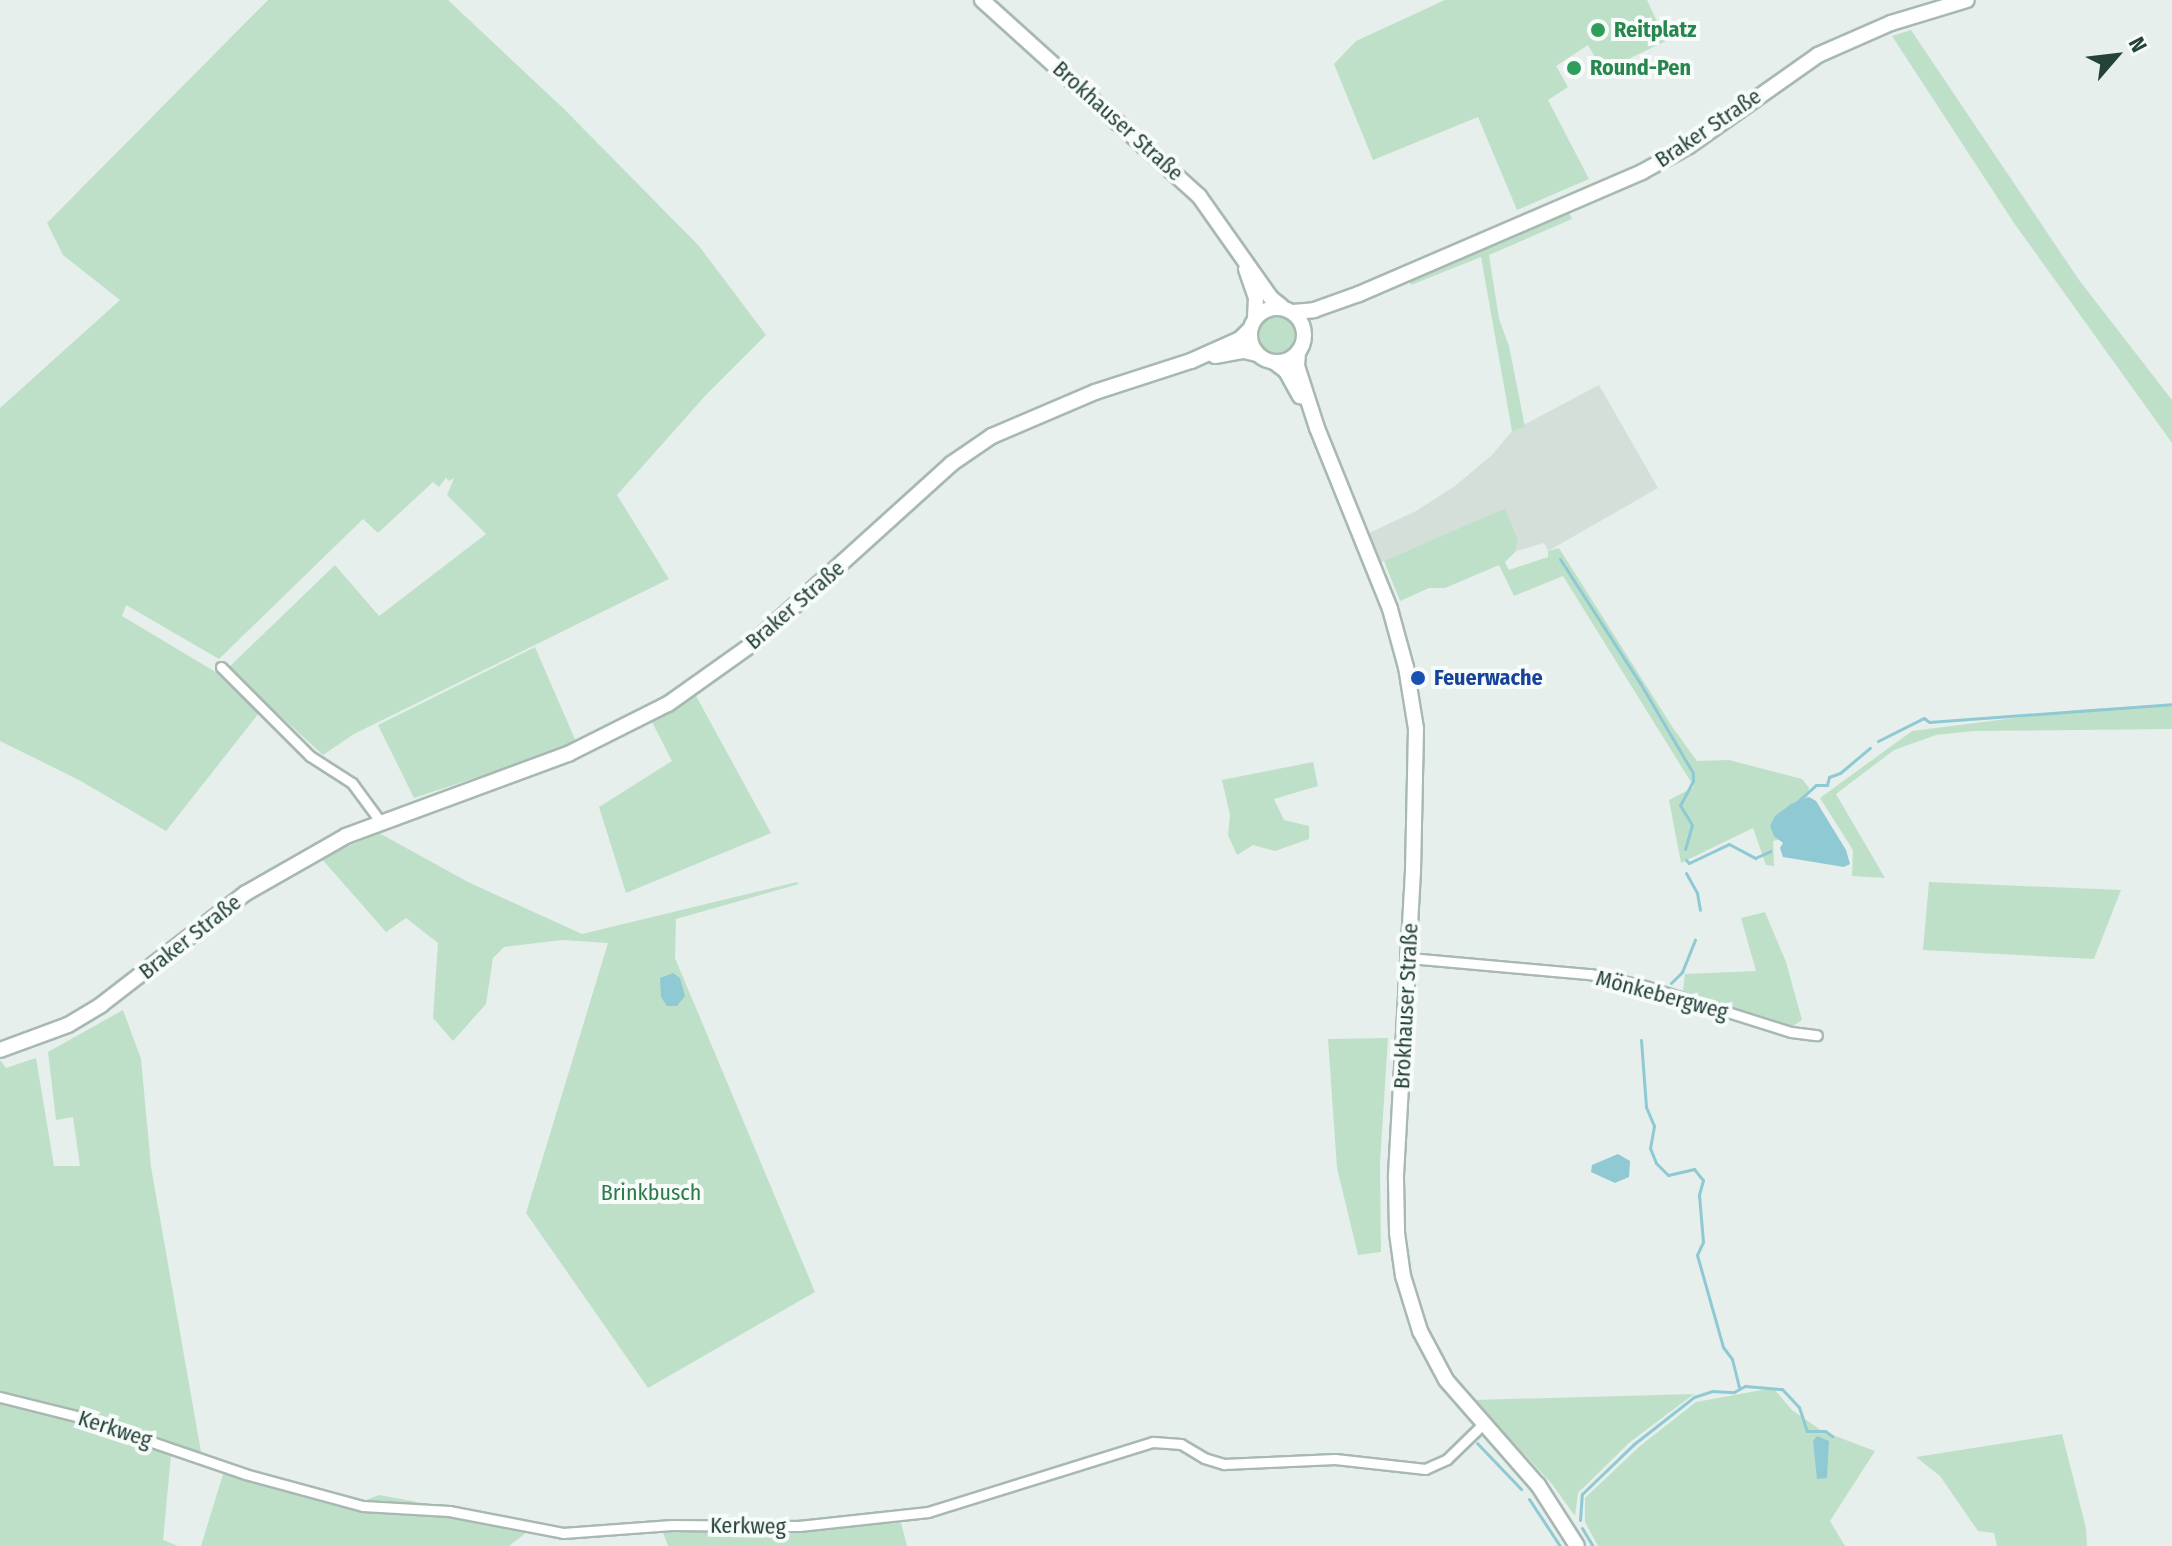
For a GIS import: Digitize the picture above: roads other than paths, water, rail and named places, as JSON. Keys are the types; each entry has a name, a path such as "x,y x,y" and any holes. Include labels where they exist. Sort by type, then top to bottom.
{"street":[{"name":"Brokhauser Straße","path":"982,0 1181,177 1215,215 1271,298 1288,310"},
{"name":"Braker Straße","path":"1288,310 1307,312 1359,294 1642,172 1689,146 1788,73 1834,47 1891,23 1967,0"},
{"name":"Brokhauser Straße","path":"1241,254 1256,298 1252,324"},
{"name":"Braker Straße","path":"1304,336 1313,323 1359,294"},
{"path":"1267,309 1288,310 1304,336 1298,352 1283,362 1274,362 1257,354 1252,346 1252,324 1267,309"},
{"name":"Braker Straße","path":"0,1050 68,1025 131,983 246,893 300,861 380,821 568,754 660,709 751,645 972,448 1013,425 1085,395 1191,361 1240,339 1252,324"},
{"name":"Braker Straße","path":"1191,361 1244,351 1257,354"},
{"name":"Brokhauser Straße","path":"1298,352 1297,366 1317,428 1390,609 1410,686 1417,783 1396,1179 1401,1261 1420,1331 1446,1380 1482,1425 1538,1485 1577,1546"},
{"name":"Brokhauser Straße","path":"1274,362 1286,371 1317,428"},
{"path":"221,667 310,756 352,783 380,821"},
{"name":"Mönkebergweg","path":"1409,958 1590,974 1645,986 1791,1032 1817,1035"},
{"name":"Kerkweg","path":"0,1397 76,1416 245,1474 363,1506 449,1511 563,1533 672,1525 799,1526 928,1512 1153,1442 1181,1444 1204,1458 1224,1464 1335,1459 1425,1469 1447,1459 1482,1425"}],"water":[{"path":"1809,797 1816,801 1846,850 1850,864 1844,867 1783,857 1780,848 1783,843 1774,836 1770,826 1775,816 1791,804"},
{"path":"673,973 680,978 685,996 677,1006 667,1006 661,997 660,978"},
{"path":"1618,1154 1630,1161 1629,1177 1615,1183 1591,1172 1592,1165"},
{"path":"1817,1436 1829,1441 1827,1478 1817,1479 1813,1441"}],"waterway":[{"path":"1560,559 1640,683 1693,773 1693,781 1680,805 1692,825 1685,849"},
{"path":"1878,741 1924,718 1929,722 2172,704"},
{"path":"1796,803 1816,785 1827,785 1829,777 1840,773 1870,748"},
{"path":"1686,860 1689,863 1729,844 1755,858 1771,851"},
{"path":"1686,873 1697,893 1700,910"},
{"path":"1671,983 1682,972 1695,940"},
{"path":"1641,1040 1646,1107 1654,1126 1650,1148 1656,1163 1668,1175 1694,1169 1703,1180 1699,1195 1703,1242 1697,1255 1723,1347 1732,1359 1739,1387"},
{"path":"1580,1520 1582,1494 1634,1444 1694,1397 1712,1391 1734,1392 1745,1386 1782,1389 1799,1407 1807,1431 1825,1431 1832,1436"},
{"path":"1477,1443 1521,1489"},
{"path":"1529,1499 1560,1546"},
{"path":"1582,1528 1593,1546"}],"place":[{"name":"Reitplatz","path":"1598,30"},
{"name":"Round-Pen","path":"1574,68"},
{"name":"Feuerwache","path":"1418,678"}],"park label":[{"name":"Brinkbusch","path":"651,1193"}]}
